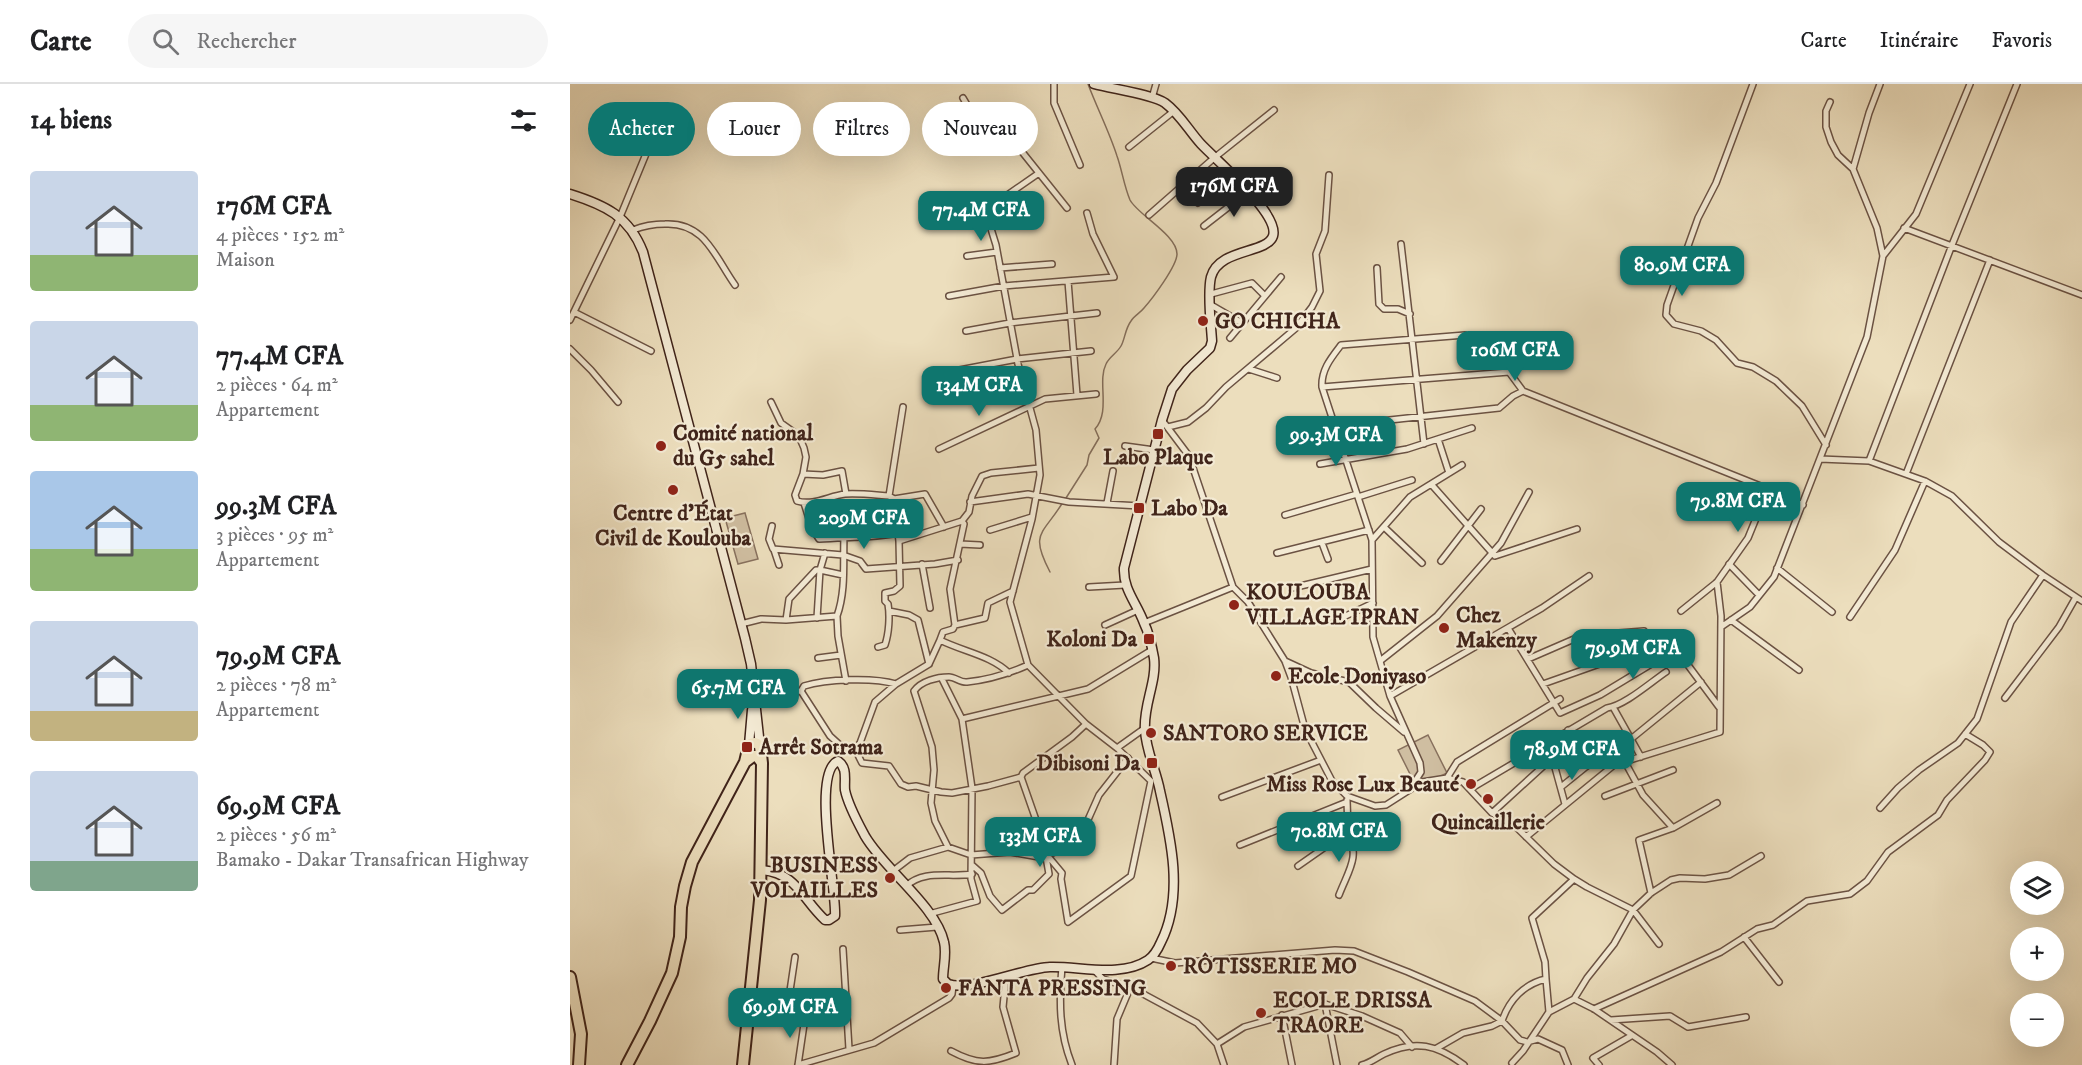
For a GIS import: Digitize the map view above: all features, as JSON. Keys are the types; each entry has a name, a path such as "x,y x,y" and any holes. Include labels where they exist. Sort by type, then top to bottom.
{"highway":[{"path":"627,1065 664,993 677,955 681,907 692,862 754,745"},
{"path":"743,1065 761,870 762,763 754,745"},
{"path":"744,762 757,756 762,763"},
{"path":"570,977 581,1034 579,1065"}],"street":[{"path":"1054,84 1054,102 1080,165"},
{"path":"838,761 845,770 845,791 860,827 873,850 929,914 944,939 943,979 948,984 964,986 1047,967 1119,969 1140,965 1158,950 1169,926 1174,903 1171,846 1160,789 1144,728 1154,660 1144,623 1125,585 1124,568 1154,450 1165,424 1173,389 1178,379 1210,348 1212,341 1211,276 1223,261 1233,254 1262,245 1271,240 1274,233 1270,220 1249,191 1214,158 1174,111 1164,103 1152,98 1116,87 1094,84"},
{"path":"1152,98 1156,84"},
{"path":"1754,84 1716,183 1698,218 1667,305 1666,315 1674,324 1701,331 1716,340 1737,363 1753,368 1776,381 1802,406 1826,445"},
{"path":"1853,169 1880,84"},
{"path":"1883,256 1916,214 1970,84"},
{"path":"1869,461 2017,84"},
{"path":"963,98 973,115 998,142 1019,148 1067,208"},
{"path":"1721,627 1750,607 1774,577 1867,337 1883,256 1876,228 1853,169 1838,155 1831,142 1826,127 1826,111 1830,102"},
{"path":"1149,215 1214,158 1274,110"},
{"path":"1129,147 1174,111"},
{"path":"570,320 620,217 645,156"},
{"path":"1039,172 993,204 984,207 997,252 1017,359 1036,430 1039,468 1032,517 1010,602 1028,665 1086,724 1117,748 1151,781 1131,876 1068,922 1062,873 1047,855"},
{"path":"1198,203 1232,175"},
{"path":"1165,424 1188,422 1197,415 1296,328 1312,307 1320,291 1316,254 1325,231 1329,175"},
{"path":"1204,226 1249,191"},
{"path":"570,192 620,217 633,230 643,252 751,664 754,745"},
{"path":"949,296 1004,286 1114,277 1093,234 1087,213"},
{"path":"633,230 653,224 674,223 692,228 707,241 735,285"},
{"path":"1905,228 2082,295"},
{"path":"1401,244 1424,444"},
{"path":"967,255 997,252"},
{"path":"1906,474 1990,260"},
{"path":"1000,268 1052,264"},
{"path":"1377,268 1379,304 1384,309 1398,309 1410,314"},
{"path":"1230,338 1281,277"},
{"path":"1068,281 1077,395"},
{"path":"1210,294 1252,283 1265,296"},
{"path":"1211,305 1242,323"},
{"path":"574,312 651,351"},
{"path":"966,331 1010,323 1097,313"},
{"path":"1412,788 1420,772 1420,763 1390,696 1373,637 1372,540 1322,387 1321,376 1341,345 1466,335"},
{"path":"570,349 618,402"},
{"path":"949,372 1017,359 1091,351"},
{"path":"1249,369 1277,378"},
{"path":"1322,387 1509,372 1522,391 1803,505"},
{"path":"960,390 1022,378"},
{"path":"1335,426 1499,408 1522,391"},
{"path":"939,449 1045,399 1096,394"},
{"path":"771,402 782,423 801,441 806,457 803,474 795,495 797,501 804,503 846,494 891,498 925,494 944,527"},
{"path":"878,647 885,645 886,642 889,611 885,593 894,591 900,586 899,533 896,509 891,498 903,407"},
{"path":"1165,424 1189,456 1233,587 1248,602 1285,661 1305,729 1332,781 1347,799 1375,806 1386,805 1422,782 1447,778 1463,782 1492,813 1513,824 1554,864 1587,887 1633,910 1659,944"},
{"path":"1320,464 1407,449 1472,428"},
{"path":"1438,439 1449,473"},
{"path":"1125,446 1154,450"},
{"path":"1820,459 1869,461 1925,481 1952,496 1999,542 2082,601"},
{"path":"1372,540 1410,497 1462,465"},
{"path":"899,541 962,521 969,512 970,502 982,476 1039,468"},
{"path":"803,474 823,475 842,471 846,494"},
{"path":"1107,503 1113,471"},
{"path":"1285,515 1412,480"},
{"path":"1850,617 1895,550 1925,481"},
{"path":"1431,484 1495,556 1577,529"},
{"path":"1681,611 1717,582 1748,538 1768,489"},
{"path":"1380,661 1437,616 1501,543 1529,492"},
{"path":"970,502 1028,494 1069,502 1140,506"},
{"path":"804,503 815,535 819,539 844,536 873,538 899,533"},
{"path":"832,538 829,520 896,509"},
{"path":"1441,561 1481,509"},
{"path":"990,530 1032,517"},
{"path":"955,625 950,589 958,560 964,524 962,521"},
{"path":"772,526 769,539 779,565"},
{"path":"1384,526 1422,563"},
{"path":"1277,553 1369,530"},
{"path":"844,536 842,602 837,616 846,681"},
{"path":"1322,543 1328,559"},
{"path":"960,544 980,545"},
{"path":"774,550 843,555 860,561 866,569 958,560"},
{"path":"817,618 819,570 825,553"},
{"path":"922,564 930,608"},
{"path":"1729,564 1759,595"},
{"path":"1777,568 1832,612"},
{"path":"1292,588 1372,569"},
{"path":"786,620 789,599 816,570 843,574"},
{"path":"1880,808 1919,770 1958,743 1977,719 2011,622 2043,575"},
{"path":"1390,696 1542,608 1589,576"},
{"path":"1526,837 1614,765 1720,732 1721,627 1717,582"},
{"path":"1089,587 1125,585"},
{"path":"1144,623 1233,587"},
{"path":"855,748 860,743 875,702 896,684 929,664 941,633 953,629 955,625 985,618 988,603 1013,591"},
{"path":"2006,699 2059,627 2076,597"},
{"path":"1335,621 1373,603"},
{"path":"1105,625 1138,610"},
{"path":"889,611 909,615 918,620 929,664"},
{"path":"741,624 761,619 786,620 837,616"},
{"path":"1731,620 1799,670"},
{"path":"1508,628 1543,684 1557,701 1560,713 1600,695 1676,649 1720,709"},
{"path":"1528,659 1581,636 1644,631"},
{"path":"940,640 956,648 998,662 1009,673"},
{"path":"962,719 1088,689 1152,651"},
{"path":"818,658 841,655"},
{"path":"1543,684 1625,655"},
{"path":"1285,661 1311,673 1349,682 1406,734"},
{"path":"948,847 935,821 931,803 934,770 932,747 914,691 918,685 927,681 950,677 964,683 1009,673 1028,665"},
{"path":"1470,789 1666,672"},
{"path":"801,691 804,686 815,682 874,679 896,684"},
{"path":"929,914 977,901 971,855 972,788 962,719 942,679"},
{"path":"1630,739 1701,682"},
{"path":"753,695 801,691"},
{"path":"801,691 830,736 841,746 855,748"},
{"path":"1600,695 1641,757"},
{"path":"1447,778 1457,762 1557,701"},
{"path":"972,865 981,873 990,896 1002,910 1028,890 1033,890 1049,874 1047,855 1022,777 1023,773 1086,724"},
{"path":"1117,748 1144,728"},
{"path":"1568,730 1586,767"},
{"path":"1594,1009 1721,952 1757,929 1773,925 1807,900 1850,894 1867,881 1888,852 1938,815 1947,800 1985,760 1990,752 1965,734"},
{"path":"838,761 841,746"},
{"path":"855,748 862,763 890,766 901,783 908,787 916,786 952,793 1022,777"},
{"path":"1561,787 1603,753"},
{"path":"893,871 910,858 948,847 971,855 1010,852 1039,857 1047,855 1067,844 1087,822 1099,795 1128,758"},
{"path":"1222,797 1321,760"},
{"path":"761,870 776,871 785,877 797,887 825,920 835,916 825,794 829,770 833,763 838,761"},
{"path":"1492,813 1552,762 1565,804"},
{"path":"1625,762 1643,795 1672,828"},
{"path":"1605,796 1673,770"},
{"path":"1339,895 1355,856 1348,831 1347,799"},
{"path":"1240,845 1347,799"},
{"path":"1652,893 1639,840 1672,828 1717,803"},
{"path":"1298,866 1348,831"},
{"path":"1512,1063 1549,1012 1575,999 1587,978 1614,944 1633,910 1652,893 1671,880 1705,879 1729,875 1761,856"},
{"path":"906,886 913,879 926,875 972,874"},
{"path":"1549,1012 1545,962 1532,918 1574,879"},
{"path":"900,930 937,927"},
{"path":"1744,937 1779,982"},
{"path":"843,949 849,1050"},
{"path":"1151,958 1174,963 1335,950 1354,951 1475,1001 1502,1021 1520,1040 1527,1042 1538,1039 1562,1050 1568,1065"},
{"path":"787,1011 795,957"},
{"path":"1062,967 1059,1013 1062,1035 1072,1065"},
{"path":"1092,968 1103,979 1130,988 1197,1023 1217,1044 1221,1064"},
{"path":"951,1052 972,1063 989,1064 1016,1053 1003,1007 1006,976"},
{"path":"1437,1048 1463,1033 1492,1026 1502,1021 1505,1012 1519,993 1534,982 1546,979"},
{"path":"846,1002 810,1003 806,1007 798,1065 874,1043 949,998 953,986"},
{"path":"1114,1065 1116,1019 1130,988"},
{"path":"1575,999 1594,1009 1657,1052 1672,1065"},
{"path":"1217,1044 1244,1027 1326,1004 1362,1016 1400,1033 1412,1047"},
{"path":"1326,1004 1337,1065"},
{"path":"749,1008 787,1011 805,1016"},
{"path":"1282,1015 1292,1065"},
{"path":"1610,1020 1670,1016 1688,1027 1746,1017"},
{"path":"1599,1065 1593,1058 1631,1035"},
{"path":"1362,1065 1374,1063 1383,1054 1421,1045 1437,1048 1464,1065"}],"shaded area":[{"path":"745,513 758,559 738,564 725,518"},
{"path":"1428,735 1447,773 1417,788 1398,750"}],"waterway":[{"path":"1066,498 1087,465 1089,455 1099,438 1095,429 1102,414 1106,364 1121,346 1132,319 1144,308 1164,282 1177,254 1171,240 1130,200 1114,147 1088,84"},
{"path":"1050,572 1040,549 1041,534 1063,502"}],"place":[{"name":"GO CHICHA","path":"1203,321"},
{"name":"Labo Plaque","path":"1158,434"},
{"name":"Comité national du G5 sahel","path":"661,446"},
{"name":"Centre d'État Civil de Koulouba","path":"673,490"},
{"name":"Labo Da","path":"1139,508"},
{"name":"KOULOUBA VILLAGE IPRAN","path":"1234,605"},
{"name":"Chez Makenzy","path":"1444,628"},
{"name":"Koloni Da","path":"1149,639"},
{"name":"Ecole Doniyaso","path":"1276,676"},
{"name":"SANTORO SERVICE","path":"1151,733"},
{"name":"Arrêt Sotrama","path":"747,747"},
{"name":"Dibisoni Da","path":"1152,763"},
{"name":"Miss Rose Lux Beauté","path":"1471,784"},
{"name":"Quincaillerie","path":"1488,799"},
{"name":"BUSINESS VOLAILLES","path":"890,878"},
{"name":"RÔTISSERIE MO","path":"1171,966"},
{"name":"FANTA PRESSING","path":"946,988"},
{"name":"ECOLE DRISSA TRAORE","path":"1261,1013"}]}
